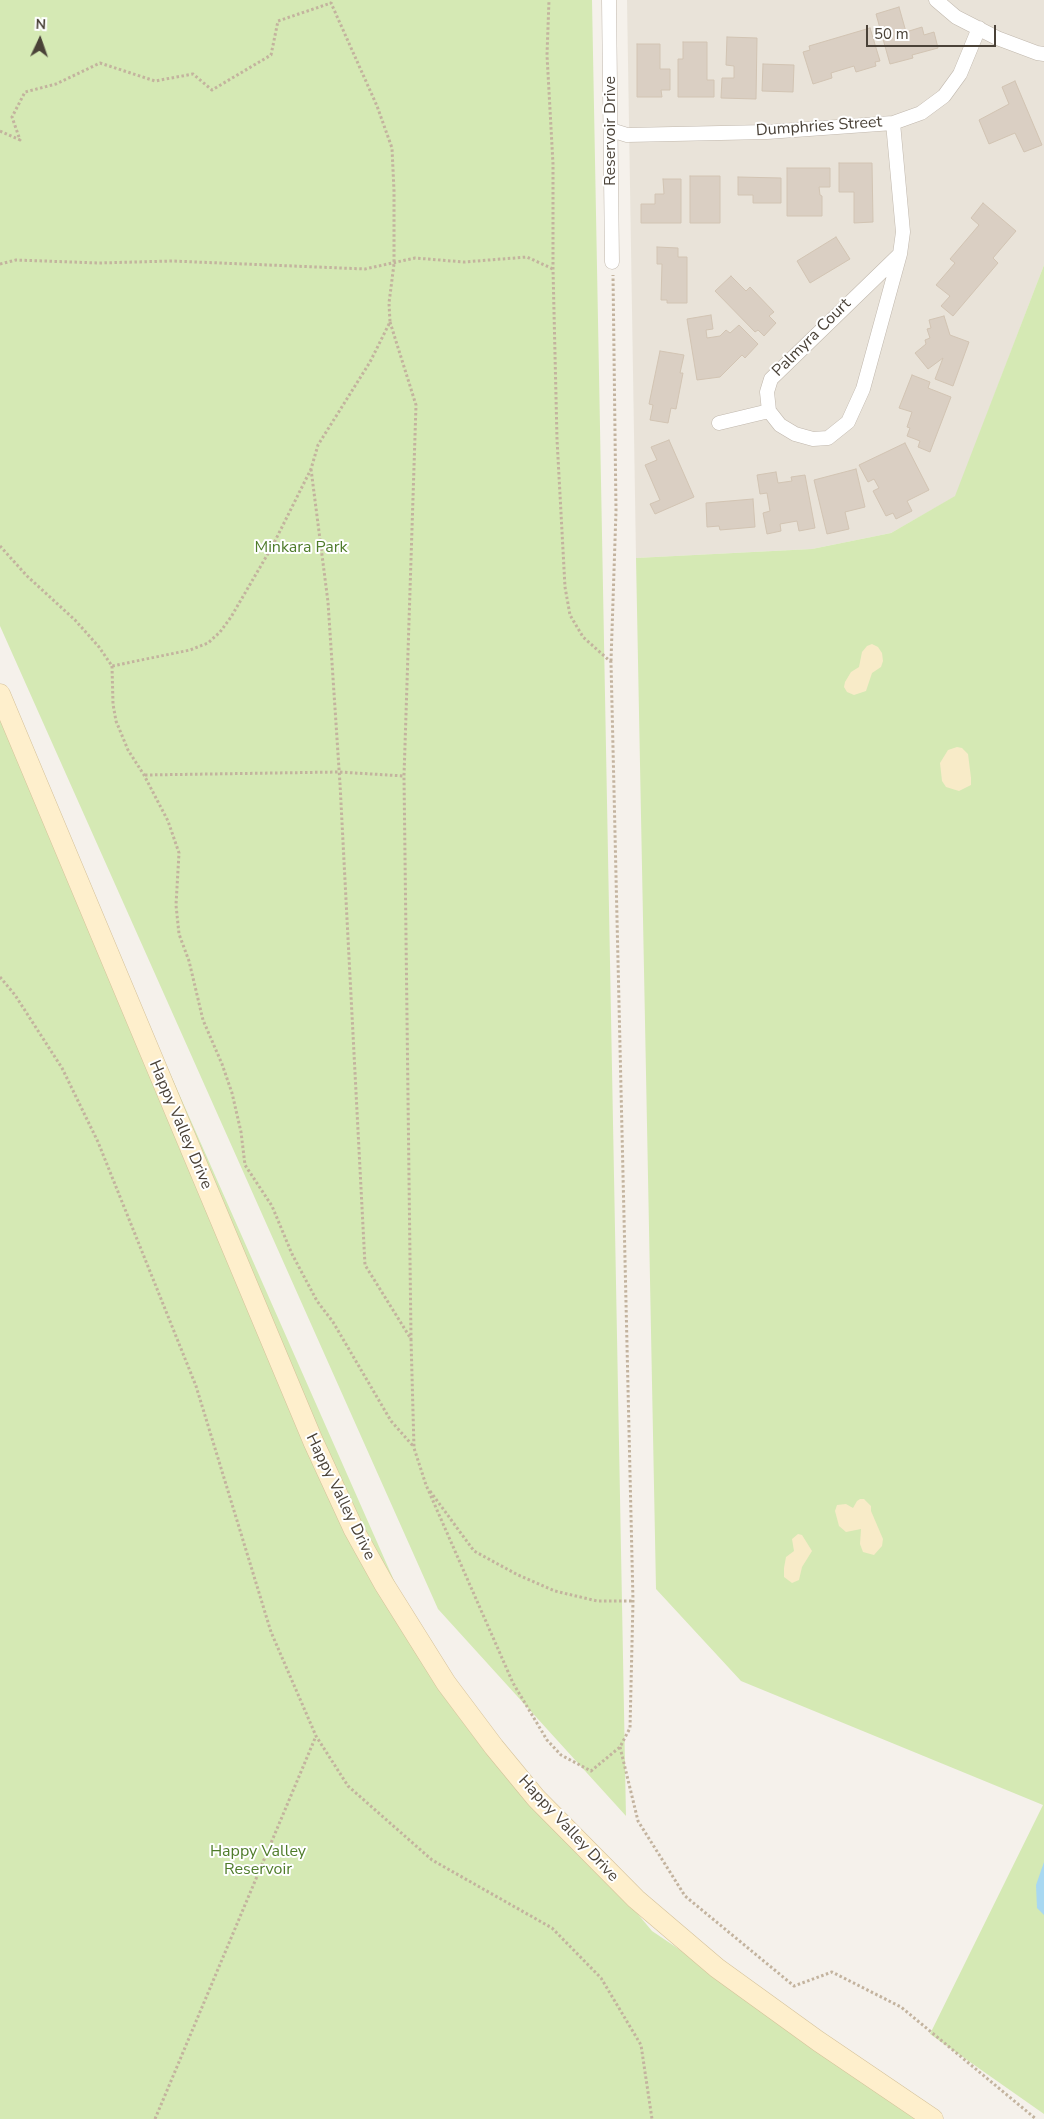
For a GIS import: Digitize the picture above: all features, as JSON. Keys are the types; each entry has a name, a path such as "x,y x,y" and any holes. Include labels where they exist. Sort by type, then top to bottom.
{"main road":[{"name":"Happy Valley Drive","path":"0,694 313,1441 358,1538 440,1675 494,1747 536,1798 636,1899 717,1968 818,2041 933,2119"}],"street":[{"name":"Reservoir Drive","path":"609,0 612,130 612,262"},
{"path":"936,0 956,17 1022,48 1044,54"},
{"name":"Dumphries Street","path":"612,130 627,135 727,133 893,122 921,112 944,96 960,74 979,28"},
{"path":"719,423 769,411 780,425 795,434 813,439 828,438 848,422 863,389 900,254 903,232 893,122"},
{"name":"Palmyra Court","path":"769,411 767,392 771,378 900,254"}],"path":[{"path":"549,0 547,55 553,164 553,269 557,439 565,587 570,615 583,636 611,662"},
{"path":"0,132 20,140 12,116 25,92 56,84 100,63 155,81 193,74 212,90 271,55 278,21 332,1 377,106 392,148 394,264 389,303 390,322 416,405 404,776 414,1448 426,1485 514,1683 548,1740 561,1755 591,1771 620,1747 630,1728 634,1601 611,662 616,511 612,262"},
{"path":"0,264 16,260 99,264 172,261 365,269 415,258 464,262 527,257 553,269"},
{"path":"112,666 190,650 208,643 220,632 274,545 311,469 318,445 370,362 390,322"},
{"path":"311,469 328,602 339,772 365,1266 411,1339"},
{"path":"0,546 27,576 75,620 99,647 112,666 113,704 116,721 128,750 144,775 168,821 179,853 176,905 179,934 189,961 203,1020 232,1093 241,1132 244,1165 272,1206 292,1254 317,1301 334,1322 391,1421 414,1448"},
{"path":"144,775 339,772 404,776"},
{"path":"0,977 15,995 62,1068 98,1142 196,1386 271,1632 316,1736 348,1786 432,1860 552,1928 601,1978 641,2044 652,2119"},
{"path":"426,1485 474,1551 518,1575 555,1591 597,1601 634,1601"},
{"path":"155,2119 316,1736"},
{"path":"620,1747 638,1821 685,1896 794,1986 832,1972 901,2007 1036,2119"}],"shaded area":[{"path":"627,0 1044,0 1044,265 956,496 891,533 812,549 636,558"}],"green space":[{"name":"Minkara Park","path":"0,0 592,0 626,1816 438,1609 0,626"},
{"path":"1044,265 1044,2114 930,2034 1043,1805 741,1681 656,1589 636,558 812,549 891,533 955,496"},
{"name":"Happy Valley Reservoir","path":"0,698 157,1044 434,1671 652,1931 931,2119 0,2119"}],"sand":[{"path":"872,644 878,647 882,653 883,661 881,667 872,673 866,691 854,695 847,692 844,687 845,682 851,672 859,667 862,652 867,646"},
{"path":"957,747 962,748 968,754 971,778 971,785 959,791 946,787 942,781 940,763 948,750"},
{"path":"860,1499 864,1499 871,1506 871,1511 883,1539 882,1546 874,1555 863,1552 860,1544 861,1529 846,1532 839,1526 835,1511 837,1505 846,1504 853,1508"},
{"path":"798,1534 802,1535 812,1551 802,1567 799,1580 792,1583 784,1577 784,1568 786,1557 794,1551 792,1539"}],"water":[{"path":"1044,1862 1044,1915 1037,1908 1036,1885"}],"building":[{"path":"899,7 906,32 922,27 924,35 934,32 938,48 912,55 913,58 890,64 876,14"},
{"path":"870,28 880,61 875,62 876,66 856,72 854,66 831,73 832,78 813,84 803,52 810,50 809,46"},
{"path":"727,37 757,38 756,99 721,98 722,78 734,78 734,66 726,65"},
{"path":"683,42 707,42 707,80 714,80 714,97 678,97 678,59 683,59"},
{"path":"637,44 660,44 660,69 670,69 670,90 661,90 662,97 637,97"},
{"path":"763,64 794,65 793,92 762,91"},
{"path":"1015,81 1042,145 1024,152 1015,133 989,144 979,120 1009,104 1002,87"},
{"path":"839,163 872,163 873,222 854,223 854,192 839,192"},
{"path":"787,168 830,168 830,187 819,187 820,195 822,196 822,216 787,216"},
{"path":"690,176 720,176 720,223 690,223"},
{"path":"738,177 781,178 781,203 753,203 753,195 738,195"},
{"path":"663,179 681,179 681,223 641,223 641,204 655,204 655,194 664,194"},
{"path":"983,203 1016,231 993,258 998,263 953,316 941,306 950,296 936,285 955,263 950,259 979,225 971,218"},
{"path":"836,237 850,259 810,283 797,261"},
{"path":"657,247 678,248 678,257 687,257 687,303 667,303 667,300 661,300 662,264 657,264"},
{"path":"731,276 746,291 750,287 774,312 769,316 776,323 764,336 758,330 755,332 715,291"},
{"path":"711,315 713,329 706,330 707,338 720,336 726,330 730,333 739,325 758,344 745,358 742,355 720,377 697,380 687,319"},
{"path":"944,316 950,335 969,342 953,386 935,379 943,358 928,369 915,353 926,344 925,340 930,338 927,329 931,328 929,320"},
{"path":"660,351 684,355 680,373 683,373 676,409 671,408 668,423 650,420 653,405 649,404"},
{"path":"912,375 930,382 928,388 951,397 930,452 918,447 920,441 907,436 910,428 907,427 912,412 899,408"},
{"path":"669,440 694,497 655,514 650,504 660,500 645,465 657,460 651,447"},
{"path":"905,443 929,490 907,501 912,511 896,519 893,513 886,516 873,491 879,488 874,479 868,482 859,465"},
{"path":"856,469 865,507 845,512 849,529 827,534 814,480"},
{"path":"776,472 778,483 792,481 791,477 805,475 815,528 799,531 797,521 780,524 781,531 767,534 763,513 770,511 767,493 760,494 757,475"},
{"path":"753,499 755,527 720,530 719,526 707,527 706,503"}]}
